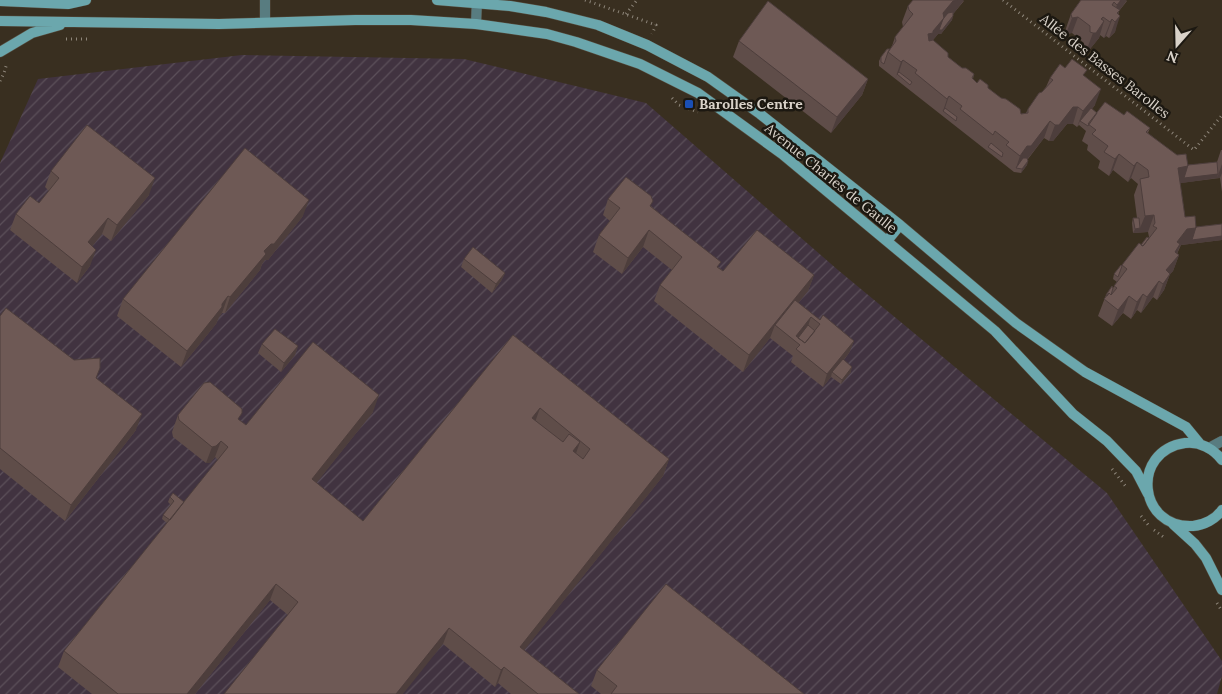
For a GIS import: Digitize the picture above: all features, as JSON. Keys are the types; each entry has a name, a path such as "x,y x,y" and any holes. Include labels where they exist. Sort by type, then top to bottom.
{"street":[{"path":"0,1 68,4 86,0"},
{"path":"265,0 265,22"},
{"name":"Avenue Charles de Gaulle","path":"437,0 477,1 546,12 598,25 670,56 708,77 760,114 900,225 1016,323 1085,372 1186,426 1222,460"},
{"path":"476,24 477,1"},
{"name":"Avenue Charles de Gaulle","path":"0,21 219,24 374,20 476,24 547,34 640,64 698,93 782,154 995,331 1073,414 1107,441 1136,471 1153,506 1161,516 1172,523"},
{"path":"0,52 32,33 71,22"},
{"path":"887,241 900,225"},
{"path":"1148,494 1147,481 1150,469 1160,454 1176,445 1188,443 1205,446 1222,441"},
{"path":"1172,523 1198,526 1210,521 1222,510"},
{"path":"1172,523 1195,544 1206,558 1222,590"}],"path":[{"path":"626,14 637,0"},
{"name":"Allée des Basses Barolles","path":"1003,0 1194,150 1222,115"},
{"path":"57,39 96,38"},
{"path":"0,81 7,63 12,58"},
{"path":"668,93 678,105 701,113"},
{"path":"1111,468 1129,491"},
{"path":"1137,509 1145,523 1168,541"},
{"path":"1214,597 1222,611"}],"shaded area":[{"path":"242,55 464,59 646,103 838,270 1107,493 1222,661 1222,676 1217,694 0,694 0,163 38,79"}],"building":[{"path":"913,0 958,0 953,1 943,13 944,18 933,33 928,34 929,41 933,40 948,53 948,57 962,68 966,68 974,74 972,78 977,83 980,79 1001,98 1006,99 1020,109 1021,114 1028,113 1028,109 1039,93 1053,80 1050,78 1060,64 1065,68 1072,59 1087,70 1083,75 1101,89 1083,111 1078,107 1073,107 1059,125 1055,125 1050,121 1031,146 1027,146 1020,156 1006,145 1009,142 995,131 993,135 960,109 962,106 949,96 947,99 915,73 917,70 903,60 901,62 888,52 896,41 895,37 913,14 908,6"},
{"path":"1081,0 1121,0 1117,5 1114,2 1112,5 1120,10 1117,13 1120,16 1115,22 1112,19 1110,22 1103,17 1101,19 1104,21 1096,33 1090,32 1090,26 1078,17 1072,18 1071,14"},
{"path":"768,1 868,79 837,117 739,41"},
{"path":"953,12 953,16 942,30 939,30 943,19 948,13"},
{"path":"887,49 890,49 884,64 881,62 881,57"},
{"path":"899,72 912,82 910,85 897,74"},
{"path":"1105,102 1124,115 1127,111 1150,128 1146,132 1177,155 1186,154 1188,166 1178,168 1185,217 1195,216 1196,228 1187,229 1177,242 1180,244 1175,252 1179,255 1166,270 1170,274 1163,284 1159,281 1147,297 1143,294 1137,302 1129,296 1118,310 1104,299 1117,288 1114,286 1127,269 1122,265 1139,243 1143,246 1157,228 1153,226 1155,223 1154,215 1145,216 1140,179 1149,177 1148,170 1137,162 1134,166 1119,154 1115,159 1104,152 1108,146 1092,134 1096,130 1088,124"},
{"path":"945,108 957,117 956,121 943,111"},
{"path":"1091,108 1097,113 1088,126 1080,121"},
{"path":"87,125 155,178 117,225 108,218 88,242 96,250 82,267 16,214 30,196 39,203 59,178 51,171"},
{"path":"991,143 1003,153 1002,157 988,147"},
{"path":"245,148 309,200 274,244 271,244 264,251 266,254 230,297 228,296 222,307 187,351 123,299"},
{"path":"1023,158 1027,158 1028,161 1022,169 1016,168"},
{"path":"1217,162 1218,174 1184,178 1188,165"},
{"path":"626,177 651,196 653,201 650,206 721,262 717,267 723,271 757,230 814,275 749,355 660,285 682,257 649,230 628,258 599,235 620,208 608,199"},
{"path":"1133,218 1139,218 1140,228 1135,229"},
{"path":"1222,224 1222,236 1192,240 1196,227"},
{"path":"1147,237 1149,238 1143,246 1141,245"},
{"path":"473,247 505,273 496,284 464,259"},
{"path":"1122,266 1118,277 1114,274"},
{"path":"1112,286 1111,295 1109,293 1107,296 1106,295"},
{"path":"795,300 820,320 823,315 854,341 827,374 796,349 800,345 775,325","holes":["811,317 820,324 805,343 796,336"]},
{"path":"6,308 74,360 100,358 100,368 96,378 142,414 71,505 0,448 0,316"},
{"path":"808,325 815,331 805,343 798,338"},
{"path":"275,329 298,346 284,363 262,344"},
{"path":"513,335 669,459 520,647 579,694 538,694 504,667 501,670 449,628 396,694 224,694 298,602 276,584 187,694 118,694 64,651 228,447 221,441 212,447 179,420 178,415 204,383 210,382 242,409 238,419 246,425 313,342 379,395 312,479 363,521","holes":["540,408 590,449 583,459 573,451 580,442 569,434 563,442 532,418"]},
{"path":"843,359 852,367 842,380 832,372"},
{"path":"173,493 184,502 170,520 163,515 174,501 170,497"},
{"path":"666,584 804,694 611,694 617,686 597,670"}],"place":[{"name":"Barolles Centre","path":"689,104"}]}
